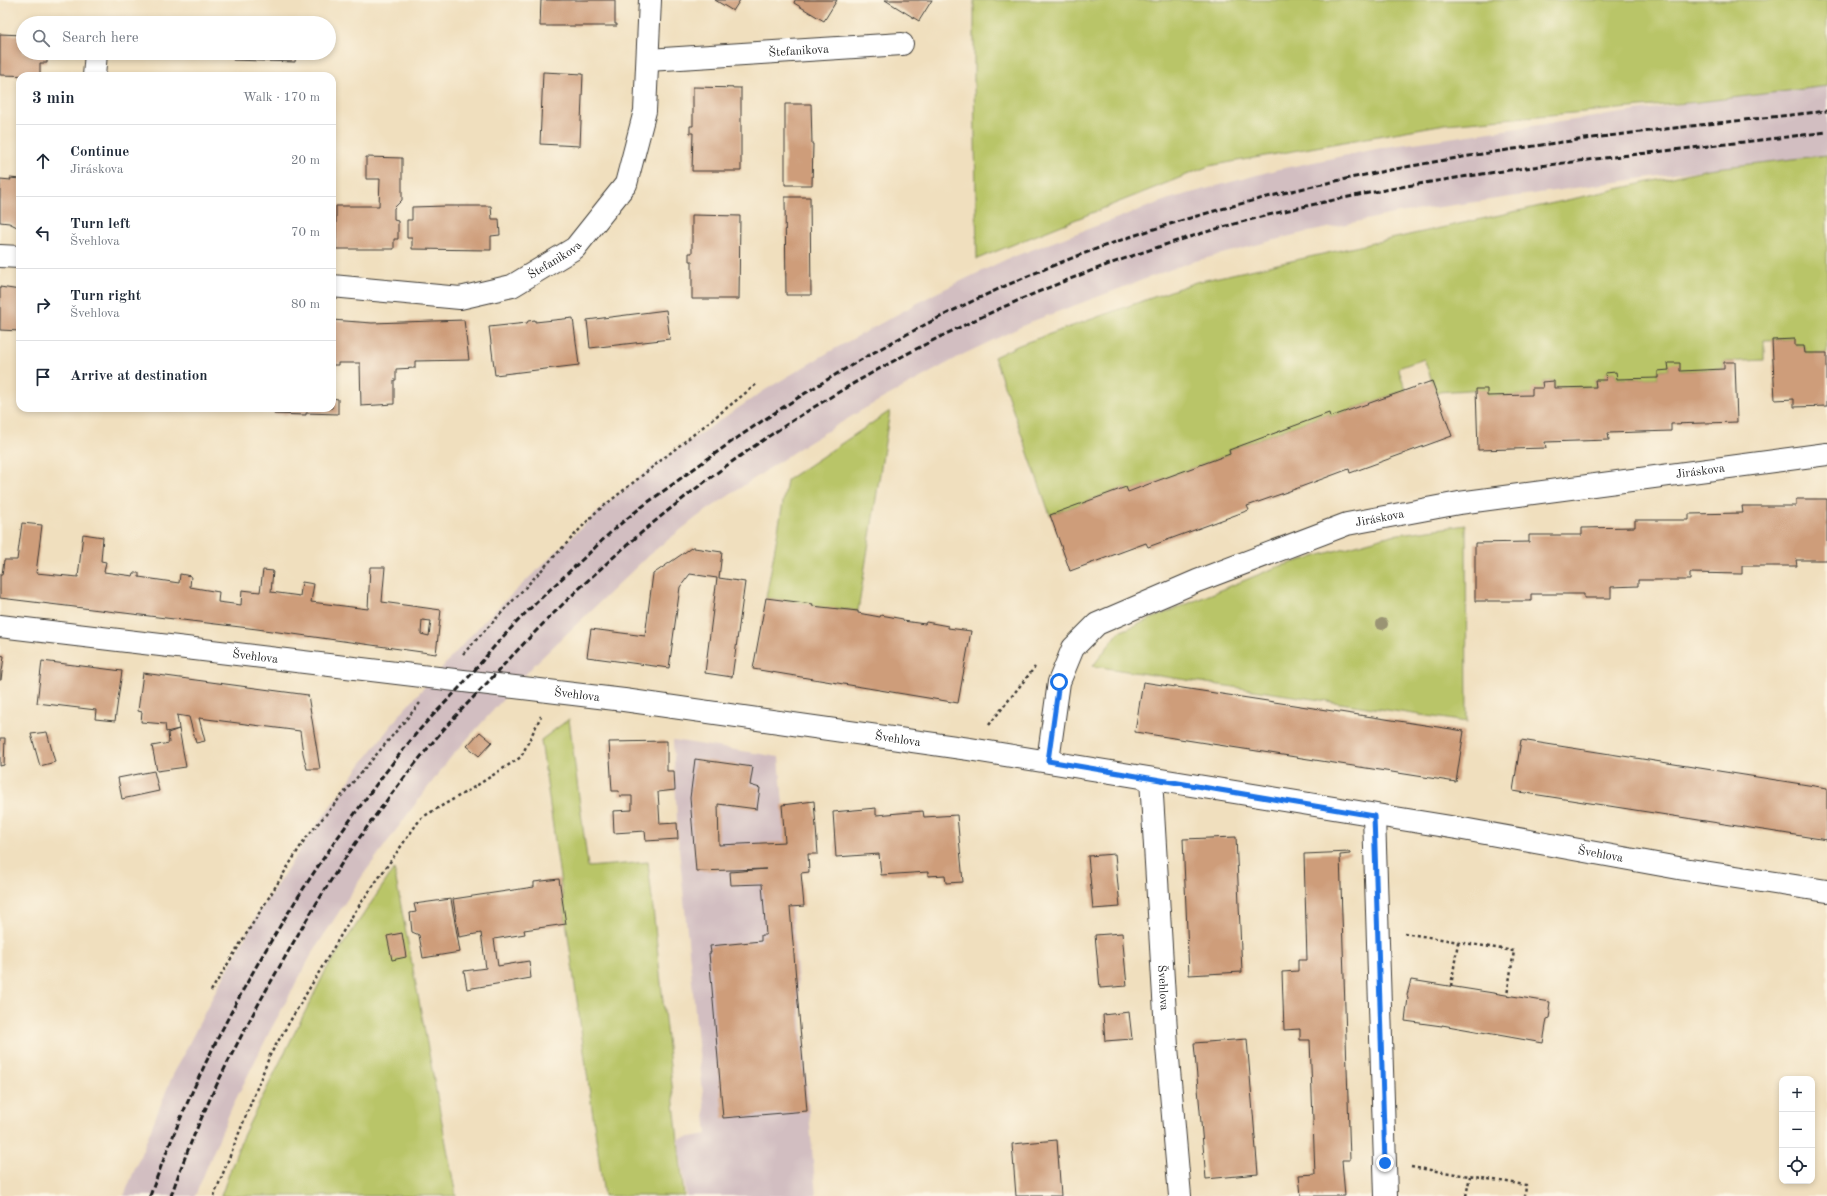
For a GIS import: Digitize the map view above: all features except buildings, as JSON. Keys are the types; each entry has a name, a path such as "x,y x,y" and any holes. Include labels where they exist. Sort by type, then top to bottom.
{"street":[{"name":"Štefanikova","path":"336,286 460,298 512,286 575,248 626,184 645,112 650,0"},
{"name":"Štefanikova","path":"648,60 902,44"},
{"path":"94,72 95,60"},
{"path":"0,256 16,257"},
{"name":"Jiráskova","path":"1048,761 1059,682 1073,648 1097,624 1197,581 1347,524 1459,503 1827,454"},
{"name":"Švehlova","path":"0,626 214,652 442,677 547,692 624,700 969,749 1374,816 1463,829 1827,892"},
{"name":"Švehlova","path":"1151,779 1166,1047 1180,1196"},
{"path":"1374,816 1386,1196"}],"path":[{"path":"211,991 305,839 442,677 595,512 758,383"},
{"path":"969,749 1040,661"},
{"path":"214,1196 270,1055 354,913 421,818 521,757 541,716 547,692"},
{"path":"1377,929 1514,951 1507,995"},
{"path":"1451,986 1458,942"},
{"path":"1385,1163 1526,1185 1525,1196"},
{"path":"1466,1196 1470,1176"}],"shaded area":[{"path":"1827,86 1827,155 1708,169 1398,213 1290,236 1188,263 1033,321 964,354 862,410 801,447 697,517 650,554 534,665 451,757 363,875 313,952 270,1031 232,1107 195,1196 124,1196 171,1079 211,1000 256,917 308,837 400,714 485,620 607,503 658,462 765,390 829,352 934,294 1007,259 1169,199 1275,170 1386,147 1699,102"},
{"path":"673,740 779,757 816,1196 686,1196 679,1139 707,1134 678,839"}],"green space":[{"path":"974,0 1827,0 1827,86 1699,102 1445,124 1209,166 977,259"},
{"path":"1827,155 1827,353 1805,353 1804,346 1795,346 1794,339 1764,340 1764,360 1724,362 1724,369 1680,371 1668,364 1669,370 1658,371 1658,378 1617,379 1616,372 1606,373 1606,380 1595,380 1596,387 1554,388 1554,381 1543,382 1543,388 1532,395 1487,396 1486,389 1436,392 1424,359 1398,368 1406,390 1330,417 1329,413 1229,450 1230,454 1128,492 1126,487 1050,515 994,357 1019,345 1196,282 1708,169"},
{"path":"890,411 858,611 836,608 835,610 812,606 812,604 766,598 787,480"},
{"path":"1466,525 1467,722 1093,666 1119,632 1277,567 1392,535"},
{"path":"569,719 588,867 648,862 684,1196 604,1196 541,740"},
{"path":"394,869 456,1196 221,1196 242,1138 326,970"}],"railway":[{"path":"150,1196 174,1134 201,1073 231,1013 263,955 298,897 335,842 415,735 521,618 614,530 639,509 684,476 791,402 904,336 1022,278 1145,232 1228,207 1312,186 1483,154 1654,130 1827,111"},
{"path":"171,1196 207,1105 236,1046 268,988 306,921 344,860 376,814 410,770 447,726 507,661 595,573 699,486 768,437 841,391 916,349 994,311 1073,278 1153,249 1234,224 1307,206 1455,178 1604,158 1827,132"}],"route":[{"path":"1059,682 1048,761 1374,816 1385,1163"}]}
